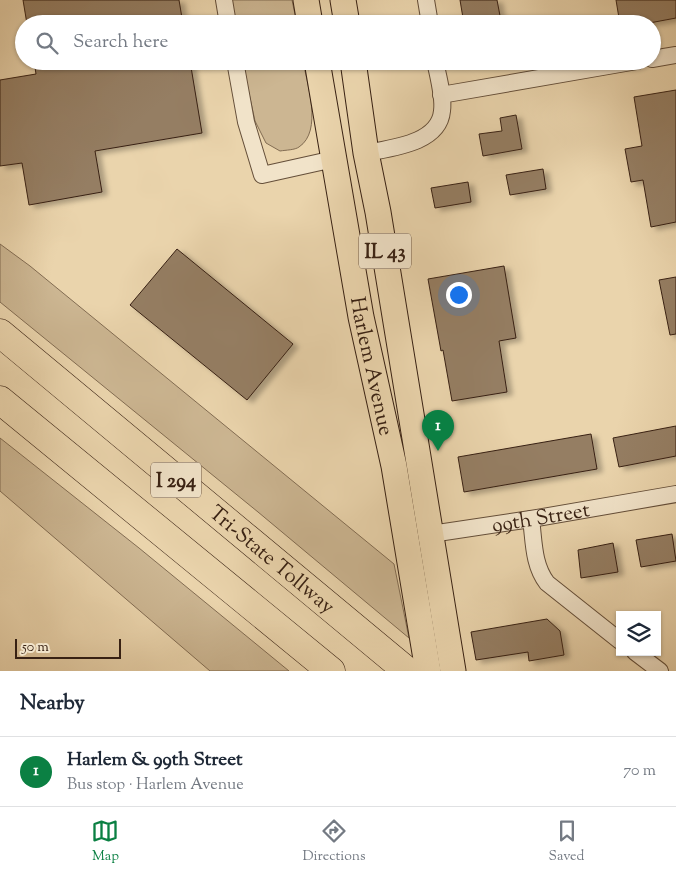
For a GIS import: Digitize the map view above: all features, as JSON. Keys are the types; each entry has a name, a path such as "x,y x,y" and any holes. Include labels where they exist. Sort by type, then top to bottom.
{"highway":[{"name":"Tri-State Tollway","path":"0,332 407,671"},
{"name":"I 294","path":"0,400 331,671"}],"main road":[{"path":"306,0 308,15"},
{"path":"343,0 346,15"},
{"name":"Harlem Avenue","path":"319,70 361,317 394,466 428,671"},
{"name":"Harlem Avenue","path":"354,70 366,153 378,212 452,671"},
{"name":"99th Street","path":"406,538 431,534"}],"street":[{"path":"224,0 226,15"},
{"path":"426,0 428,15"},
{"path":"661,57 676,54"},
{"path":"237,70 246,122 262,174 334,159"},
{"path":"366,153 410,144 431,132 439,122 442,111 437,70"},
{"path":"441,95 585,70"},
{"name":"99th Street","path":"431,534 676,494"},
{"path":"531,519 536,561 542,576 616,637"},
{"path":"640,656 660,671"}],"shaded area":[{"path":"229,0 292,0 295,15 232,15"},
{"path":"244,70 305,70 312,107 310,130 306,140 299,147 280,151 266,143 255,121"},
{"path":"0,244 30,266 394,564 409,638 258,512 0,302"},
{"path":"0,438 139,548 289,671 210,671 0,491"}],"building":[{"path":"23,0 179,0 182,15 26,15"},
{"path":"460,0 497,0 500,15 462,15"},
{"path":"616,0 676,0 676,18 661,21 661,15 618,15"},
{"path":"35,70 192,70 202,133 95,151 102,192 29,205 22,163 0,166 0,80 36,74"},
{"path":"676,90 676,222 651,227 643,180 631,182 625,149 642,146 634,97"},
{"path":"516,115 522,149 483,156 479,134 502,131 500,118"},
{"path":"543,169 546,189 510,195 506,175"},
{"path":"468,182 471,202 435,208 431,188"},
{"path":"177,249 293,344 247,400 130,305"},
{"path":"504,266 516,338 499,341 507,392 452,401 428,279"},
{"path":"676,277 676,334 670,335 659,280"},
{"path":"676,426 676,456 619,467 613,438"},
{"path":"591,434 597,469 464,492 458,457"},
{"path":"672,534 676,561 641,567 636,540"},
{"path":"613,543 618,572 581,578 578,550"},
{"path":"547,619 560,631 564,655 529,661 528,652 476,660 471,632"}],"place":[{"name":"Harlem & 99th Street","path":"438,451"}]}
